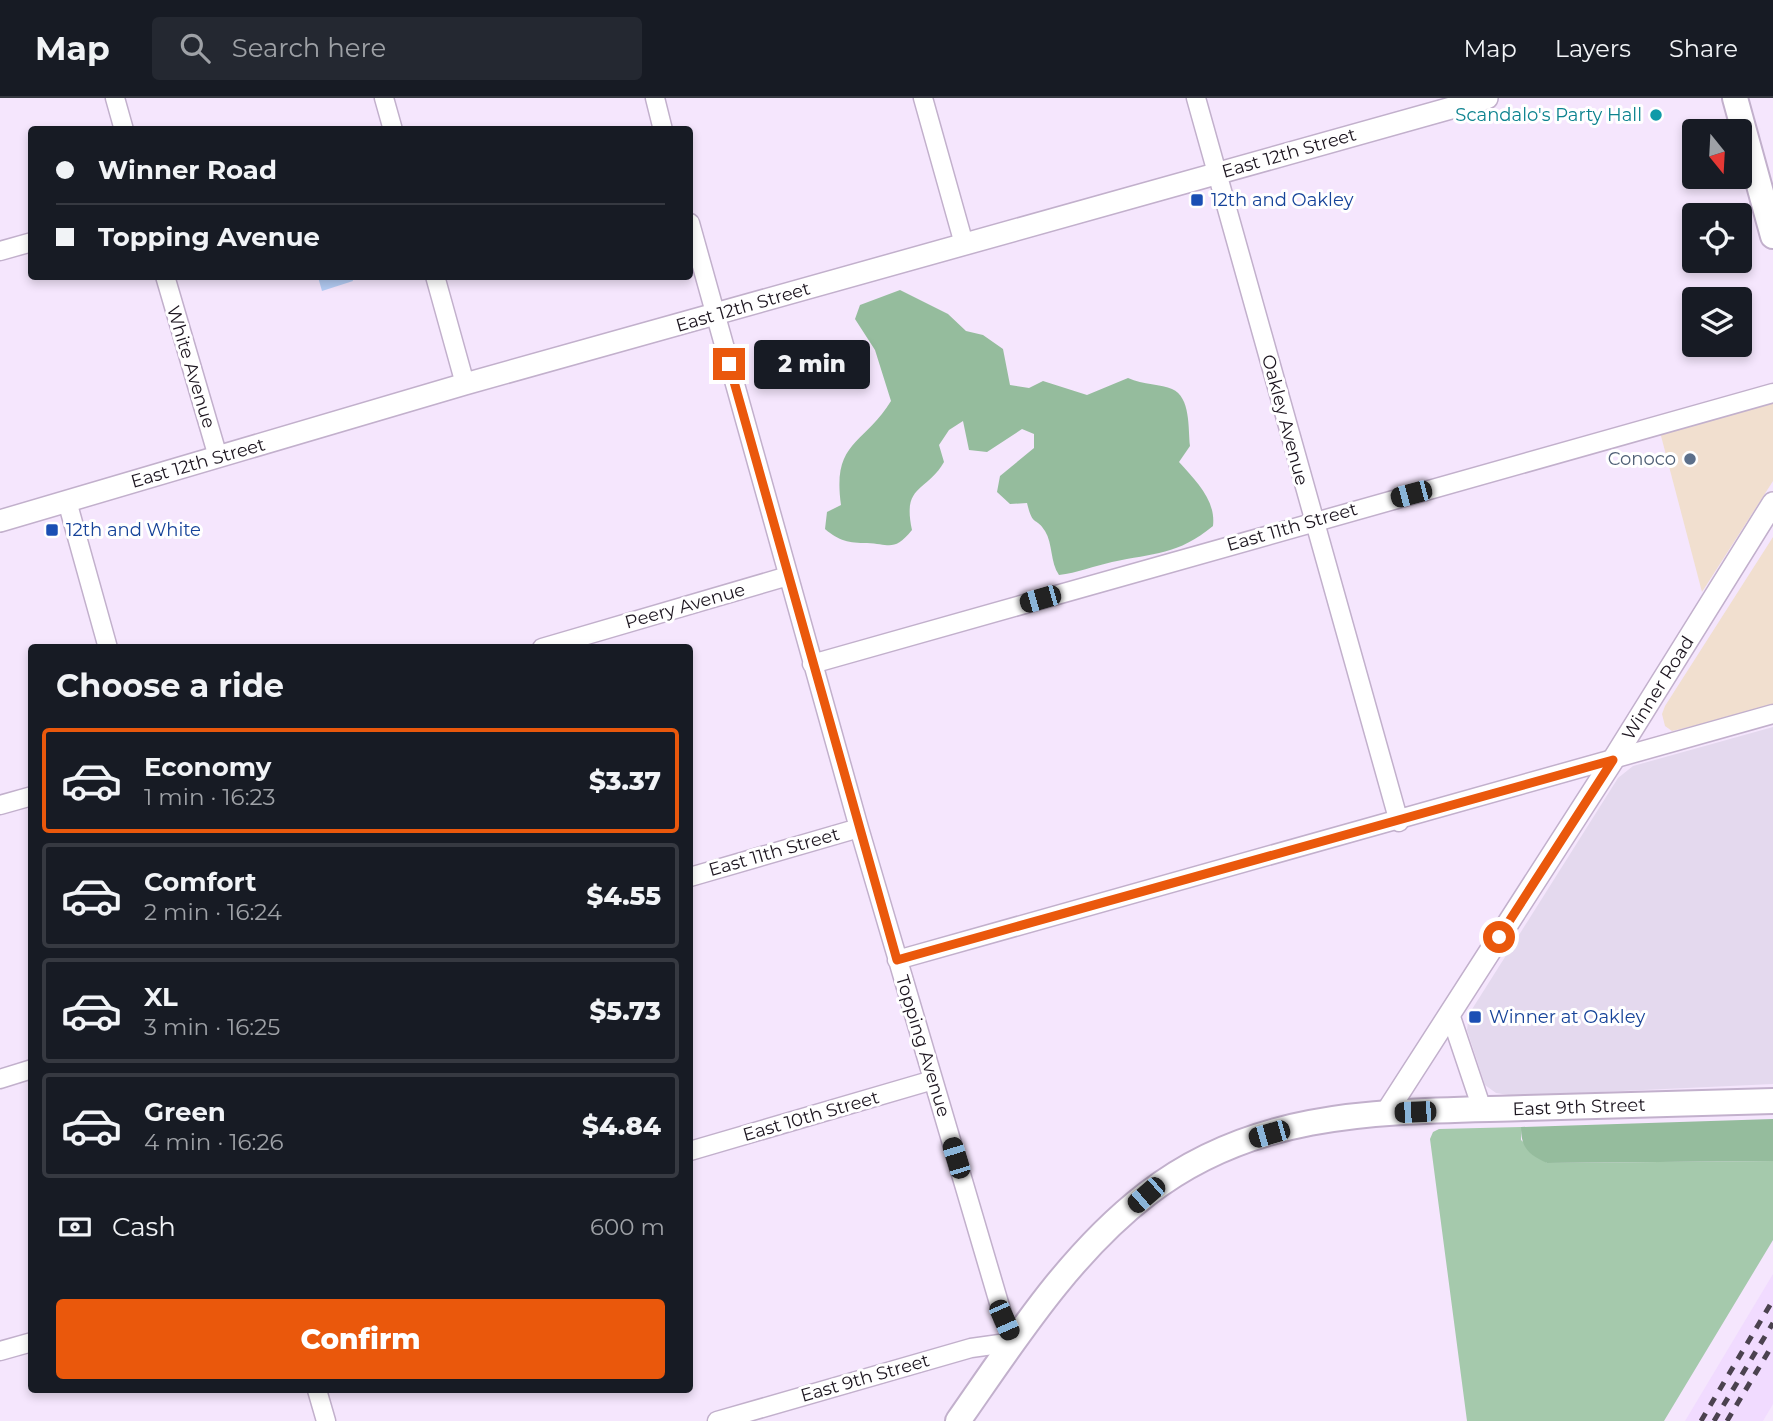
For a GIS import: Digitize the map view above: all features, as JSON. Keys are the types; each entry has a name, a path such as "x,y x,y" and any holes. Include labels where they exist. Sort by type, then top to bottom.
{"main road":[{"path":"1735,98 1773,236"},
{"name":"East 9th Street","path":"1386,1113 1773,1101"},
{"path":"958,1421 1060,1281 1100,1235 1146,1195 1189,1165 1230,1145 1345,1115 1386,1113"}],"street":[{"path":"115,98 123,126"},
{"path":"384,98 392,126"},
{"path":"654,98 662,126"},
{"path":"923,98 964,244"},
{"name":"Oakley Avenue","path":"1196,98 1312,521 1399,822"},
{"name":"East 12th Street","path":"0,521 465,384 1464,101 1487,98"},
{"name":"Topping Avenue","path":"693,234 897,960 1004,1320 1013,1342"},
{"path":"0,251 28,243"},
{"name":"White Avenue","path":"166,280 218,457"},
{"path":"436,280 465,384"},
{"name":"East 11th Street","path":"812,664 1773,393"},
{"path":"66,501 107,644"},
{"name":"Winner Road","path":"1386,1113 1613,760 1773,503"},
{"name":"Peery Avenue","path":"556,644 788,576"},
{"path":"897,960 1399,822 1773,715"},
{"path":"0,805 28,797"},
{"name":"East 11th Street","path":"693,876 859,828"},
{"path":"1450,1014 1482,1109"},
{"path":"0,1079 28,1070"},
{"name":"East 10th Street","path":"693,1150 933,1080"},
{"name":"East 9th Street","path":"717,1421 971,1348 1013,1342"},
{"path":"0,1351 28,1343"},
{"path":"318,1393 326,1421"}],"shaded area":[{"path":"1773,401 1773,481 1702,592 1660,432"},
{"path":"1773,537 1773,707 1672,731 1665,726 1662,714 1665,706"},
{"path":"1773,727 1773,1084 1515,1096 1496,1093 1485,1085 1467,1030 1469,1014 1618,778 1633,766"},
{"path":"1773,1274 1773,1404 1763,1421 1685,1421"}],"green space":[{"path":"900,290 948,314 966,331 983,335 1003,349 1010,385 1029,388 1043,381 1087,395 1128,378 1168,387 1178,393 1186,406 1190,446 1179,462 1208,499 1213,526 1188,543 1165,552 1059,575 1048,536 1033,519 1027,503 1010,504 997,492 1000,476 1034,448 1034,434 1022,429 987,452 969,450 963,421 949,430 939,445 944,462 913,496 910,504 912,530 901,541 891,545 855,542 840,539 830,533 825,529 827,512 841,505 839,484 845,456 891,401 875,350 855,319 860,305"},
{"path":"1773,1119 1773,1161 1547,1163 1535,1157 1524,1146 1521,1127"},
{"path":"1521,1127 1521,1140 1547,1163 1773,1161 1773,1240 1664,1421 1467,1421 1430,1139 1433,1132 1439,1129"}],"water":[{"path":"319,280 353,280 353,281 322,291"}],"railway":[{"path":"1701,1421 1773,1300"},
{"path":"1714,1421 1773,1323"},
{"path":"1727,1421 1773,1344"}],"place":[{"name":"Scandalo's Party Hall","path":"1656,115"},
{"name":"12th and Oakley","path":"1197,200"},
{"name":"Conoco","path":"1690,459"},
{"name":"12th and White","path":"52,530"},
{"name":"Winner at Oakley","path":"1475,1017"}],"route":[{"path":"729,364 897,960 1399,822 1613,760 1499,937"}]}
